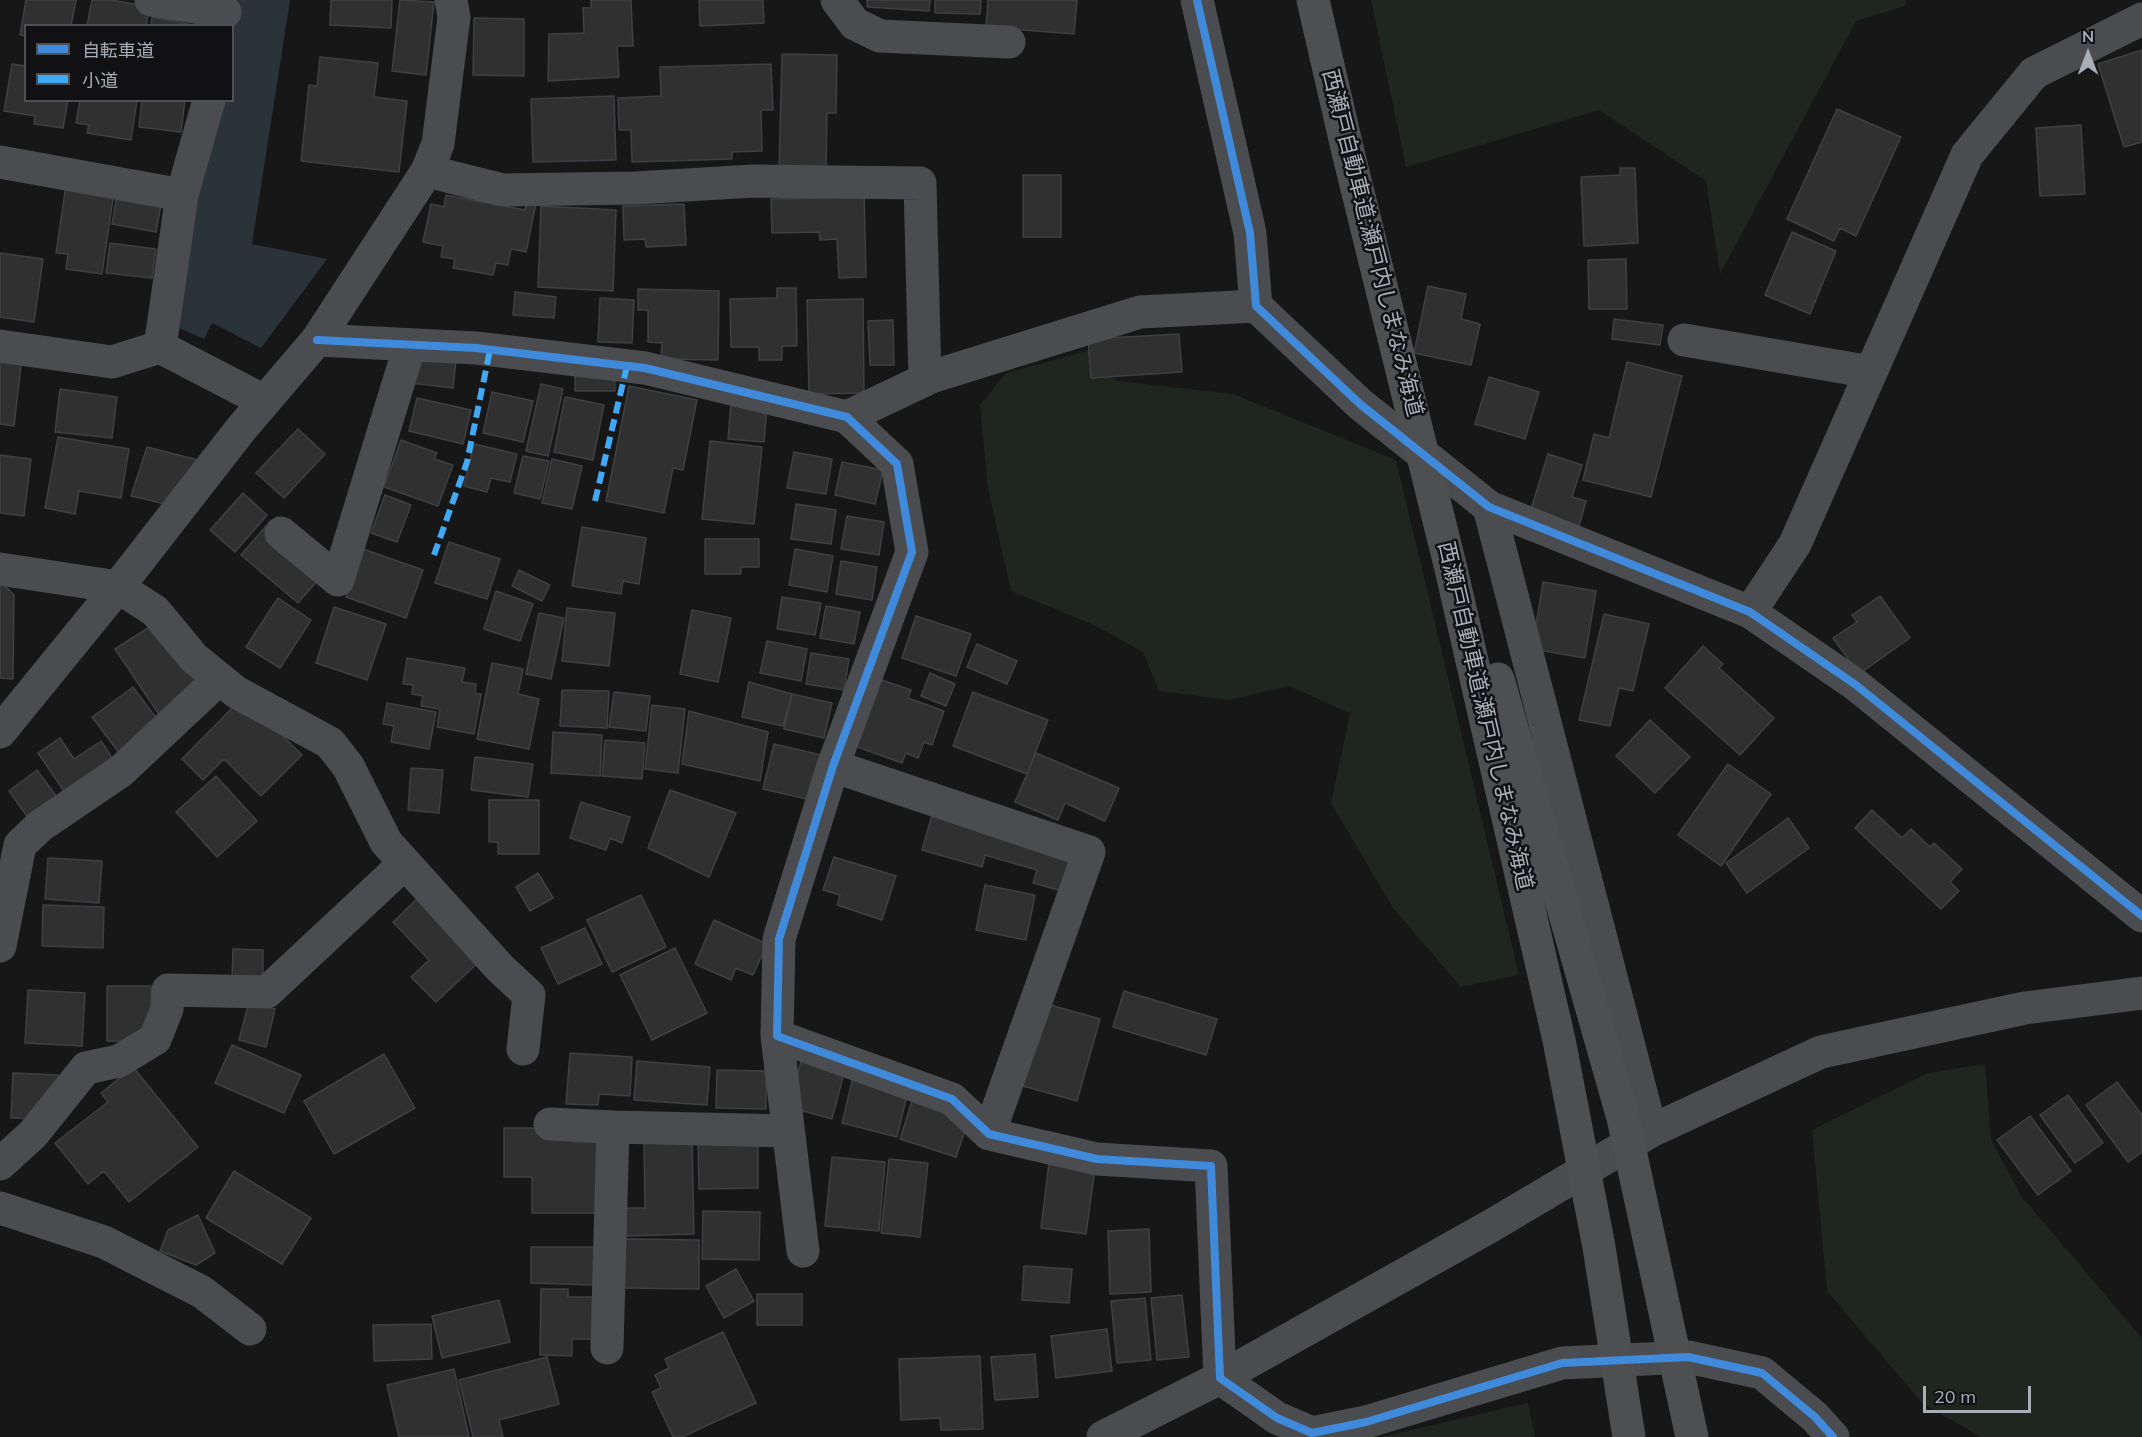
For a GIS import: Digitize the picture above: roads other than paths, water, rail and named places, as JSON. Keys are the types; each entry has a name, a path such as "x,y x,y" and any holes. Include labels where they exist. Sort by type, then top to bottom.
{"highway":[{"name":"西瀬戸自動車道;瀬戸内しまなみ海道","path":"1313,0 1509,814 1559,1040 1599,1247 1629,1437"},
{"path":"1405,377 1500,685 1623,1118 1692,1437"}],"street":[{"path":"151,0 225,12"},
{"path":"0,732 118,587 264,401 317,340 428,171 438,144 454,17 451,0"},
{"path":"837,0 855,24 880,36 1009,42"},
{"path":"1197,0 1250,233 1256,306 1360,404 1489,507 1750,612 1856,685 2142,916"},
{"path":"1750,612 1795,544 1967,156 2034,73 2142,19"},
{"path":"160,346 182,195 208,102"},
{"path":"0,162 182,195"},
{"path":"428,171 503,190 636,188 753,181 920,183 925,380"},
{"path":"847,417 925,380 1140,312 1256,306"},
{"path":"317,340 476,348 645,368 847,417 897,464 912,552 833,766 779,939 777,1036 802,1251"},
{"path":"1684,340 1871,372"},
{"path":"281,533 338,580 410,345"},
{"path":"0,346 112,362 160,346 264,401"},
{"path":"1489,507 1652,1131"},
{"path":"0,569 118,587 155,611 194,658 236,692 330,743 348,765 386,842 500,968 529,994 523,1049"},
{"path":"0,946 20,845 40,826 121,771 219,679"},
{"path":"833,766 1089,852 989,1134"},
{"path":"0,1164 33,1134 86,1068 118,1061 155,1039 167,1009 168,990 267,992 405,863"},
{"path":"1103,1437 1220,1378 1489,1227 1652,1131 1821,1052 2025,1008 2142,993"},
{"path":"777,1036 952,1100 989,1134 1097,1159 1211,1166 1220,1378"},
{"path":"550,1124 788,1131"},
{"path":"608,1348 613,1127"},
{"path":"0,1208 104,1242 202,1292 250,1329"},
{"path":"1220,1378 1277,1418 1312,1433 1366,1422 1562,1364 1688,1358 1762,1372 1815,1417 1833,1437"}]}
